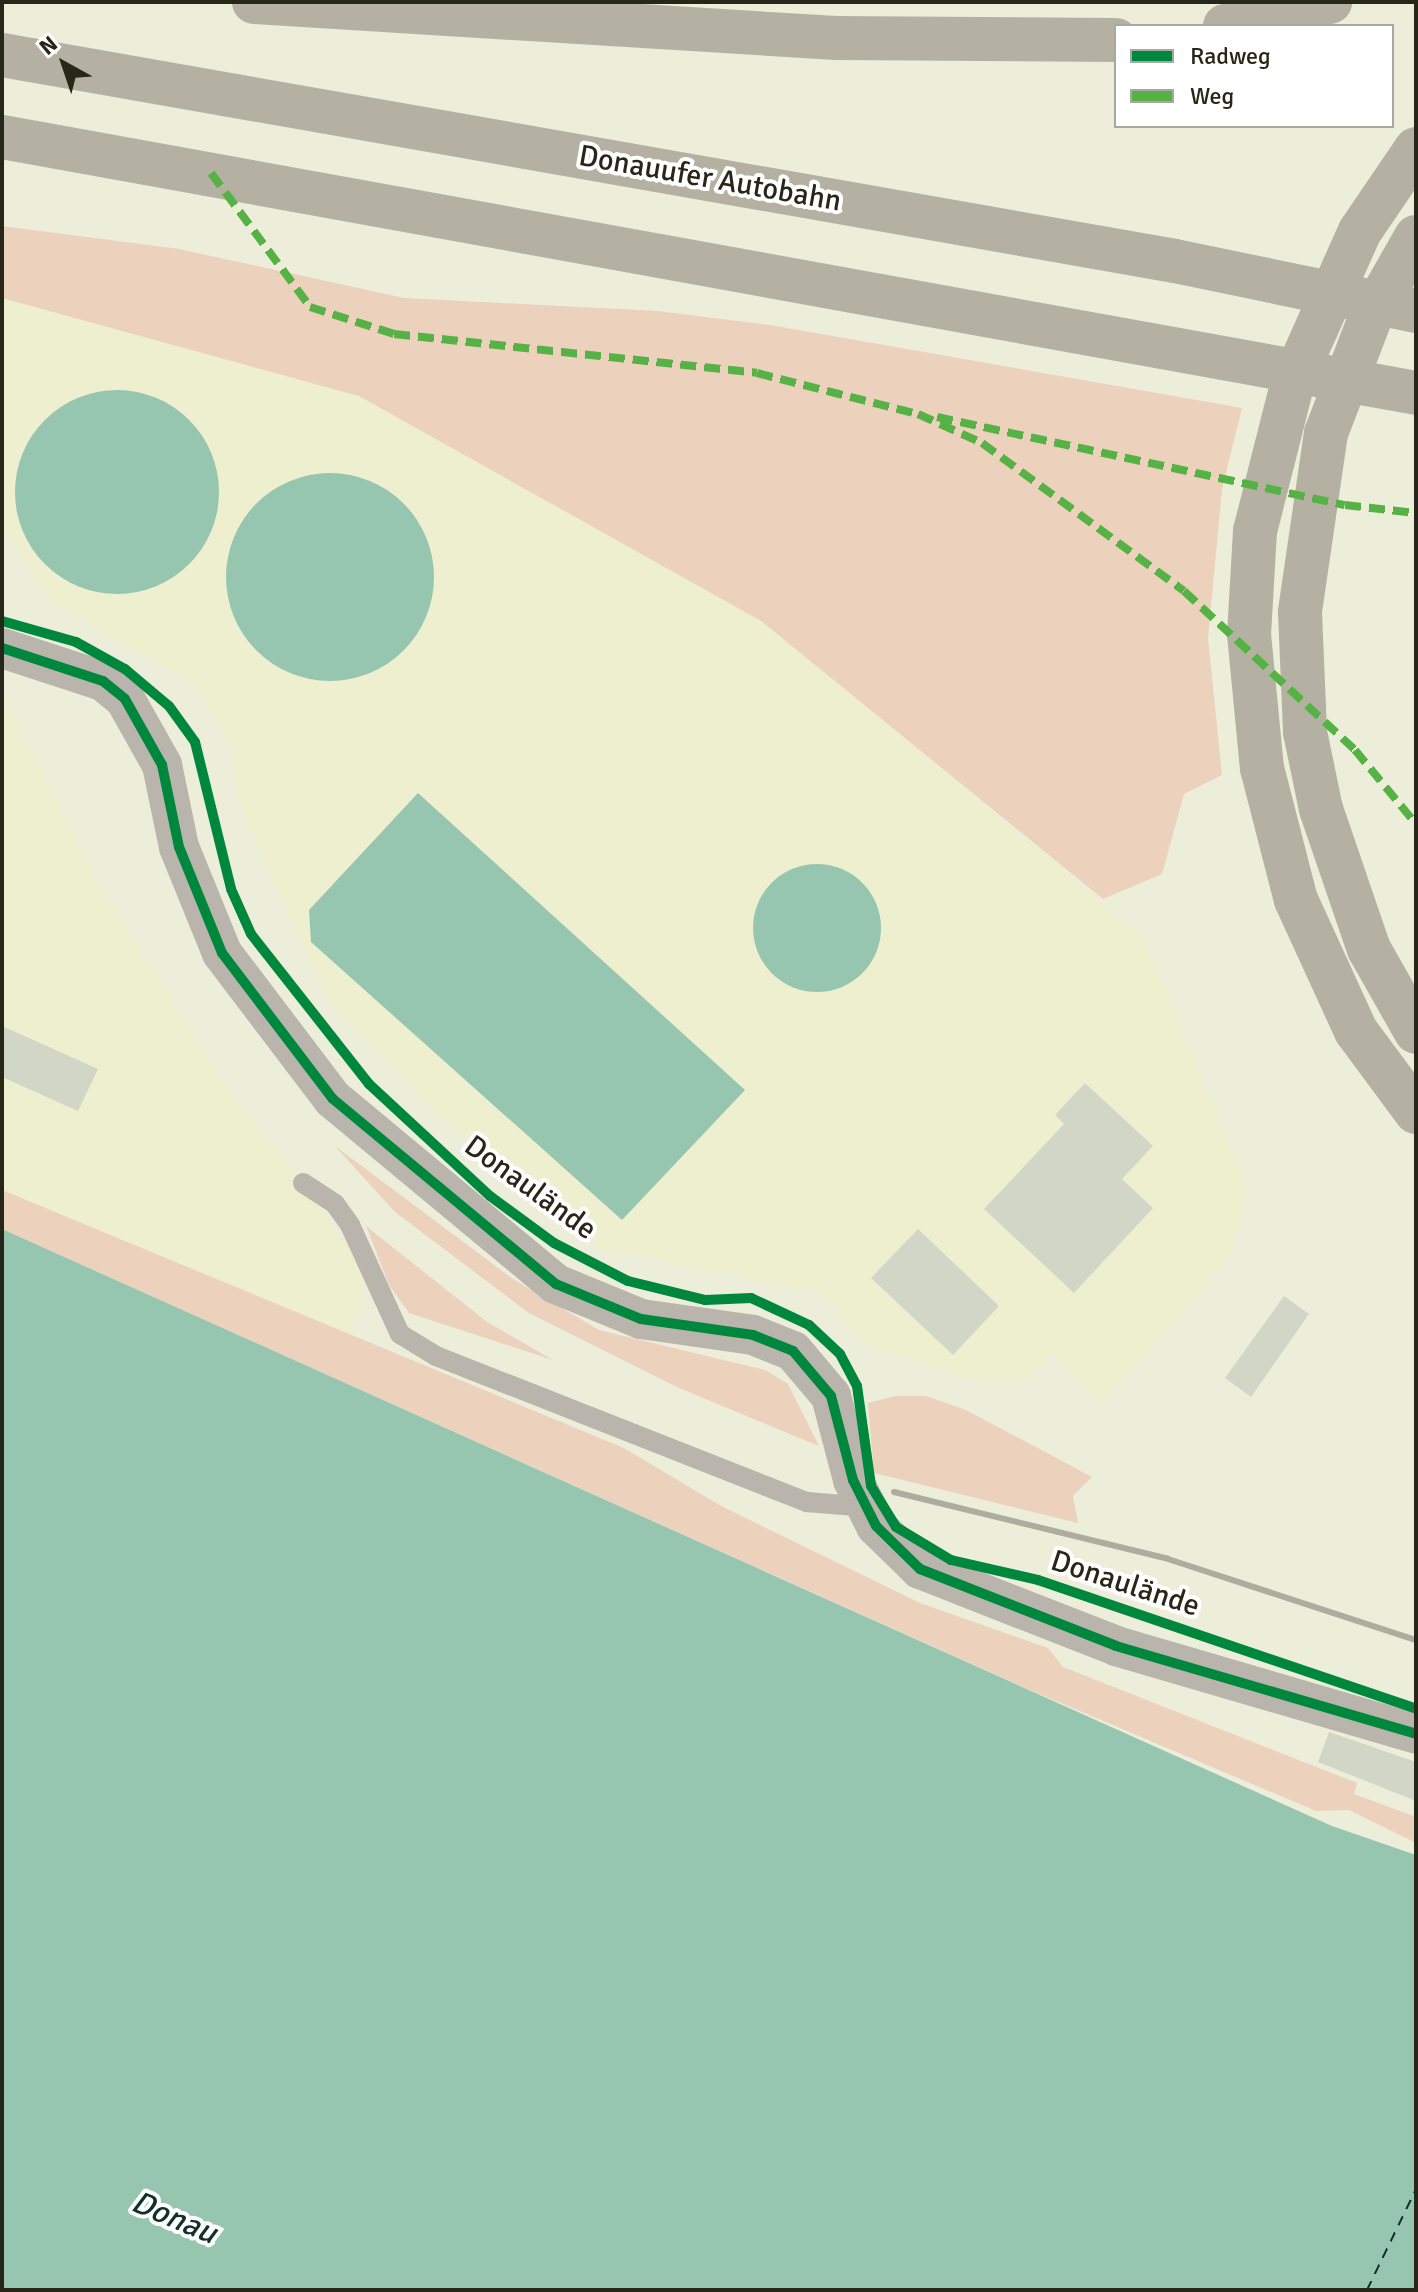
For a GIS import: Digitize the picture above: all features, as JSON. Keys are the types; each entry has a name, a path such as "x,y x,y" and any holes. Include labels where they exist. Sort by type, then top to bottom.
{"highway":[{"path":"254,2 866,39 1114,40"},
{"path":"1234,24 1330,2"},
{"name":"Donauufer Autobahn","path":"2,55 1175,261 1416,311"},
{"path":"2,137 1416,393"},
{"path":"1416,150 1330,288 1265,477 1249,634 1271,813 1332,986 1416,1112"},
{"path":"1416,237 1344,379 1326,433 1304,554 1305,732 1332,848 1369,949 1416,1032"}],"street":[{"name":"Donaulände","path":"2,648 103,681 125,699 162,765 179,847 222,953 333,1099 556,1284 641,1319 753,1335 793,1351 831,1396 867,1507 895,1549 920,1569 978,1595 1116,1646 1416,1734"}],"lane":[{"path":"303,1183 335,1204 350,1225 400,1334 436,1356 793,1497 867,1507"}],"shaded area":[{"path":"2,226 179,249 404,298 658,311 770,325 1242,408 1222,489 1208,638 1222,775 1184,794 1162,874 1103,899 761,621 359,396 2,298"},
{"path":"2,298 359,396 761,621 1144,938 1248,1188 1231,1257 1101,1403 1050,1353 1025,1383 968,1377 868,1346 819,1293 602,1249 440,1117 326,997 239,805 230,743 192,682 54,605 2,527"},
{"path":"2,692 101,889 235,1097 356,1256 366,1281 350,1334 2,1190"},
{"path":"335,1146 513,1279 599,1330 765,1370 788,1384 819,1446 679,1388 529,1313 395,1212"},
{"path":"2,1190 624,1448 721,1506 920,1603 1048,1648 1063,1667 1357,1783 1354,1794 1416,1817 1416,1843 1349,1810 1316,1811 1030,1690 2,1229"},
{"path":"366,1226 487,1322 553,1360 409,1313 389,1285"},
{"path":"895,1396 926,1396 966,1410 1092,1477 1073,1496 1078,1523 874,1473 868,1403"}],"water":[{"path":"117,390 156,398 189,420 211,453 219,492 211,531 189,564 156,586 117,594 78,586 45,564 23,531 15,492 23,453 45,420 78,398"},
{"path":"330,473 370,481 403,504 426,537 434,577 426,617 403,650 370,673 330,681 290,673 257,650 234,617 226,577 234,537 257,504 290,481"},
{"path":"418,793 745,1090 622,1220 311,942 309,910"},
{"path":"817,864 842,869 862,883 876,903 881,928 876,953 862,973 842,987 817,992 792,987 772,973 758,953 753,928 758,903 772,883 792,869"},
{"name":"Donau","path":"2,1229 1332,1826 1416,1855 1416,2290 2,2290"}],"building":[{"path":"2,1026 98,1069 78,1111 2,1077"},
{"path":"1085,1083 1153,1146 1122,1179 1153,1208 1074,1293 984,1209 1064,1124 1055,1115"},
{"path":"918,1229 999,1306 953,1355 871,1278"},
{"path":"1284,1296 1309,1314 1251,1397 1225,1378"},
{"path":"1329,1732 1416,1762 1416,1801 1318,1762"}],"ferry route":[{"path":"1367,2290 1416,2189"}],"railway":[{"path":"894,1492 1168,1559 1416,1640"}],"marked path":[{"path":"211,173 310,307 394,334 757,373 918,414 982,443 1184,591 1355,750 1416,824"},
{"path":"937,417 1345,505 1416,513"}],"cycle path":[{"path":"2,621 76,642 125,669 169,706 195,742 231,889 251,934 369,1084 490,1196 554,1243 628,1281 705,1300 751,1298 809,1325 840,1354 857,1386 871,1486 896,1527 951,1560 1038,1580 1416,1709"},
{"path":"2,648 103,681 125,699 162,765 179,847 222,953 333,1099 556,1284 641,1319 753,1335 793,1351 831,1396 853,1480 876,1526 920,1569 1116,1646 1416,1734"}]}
